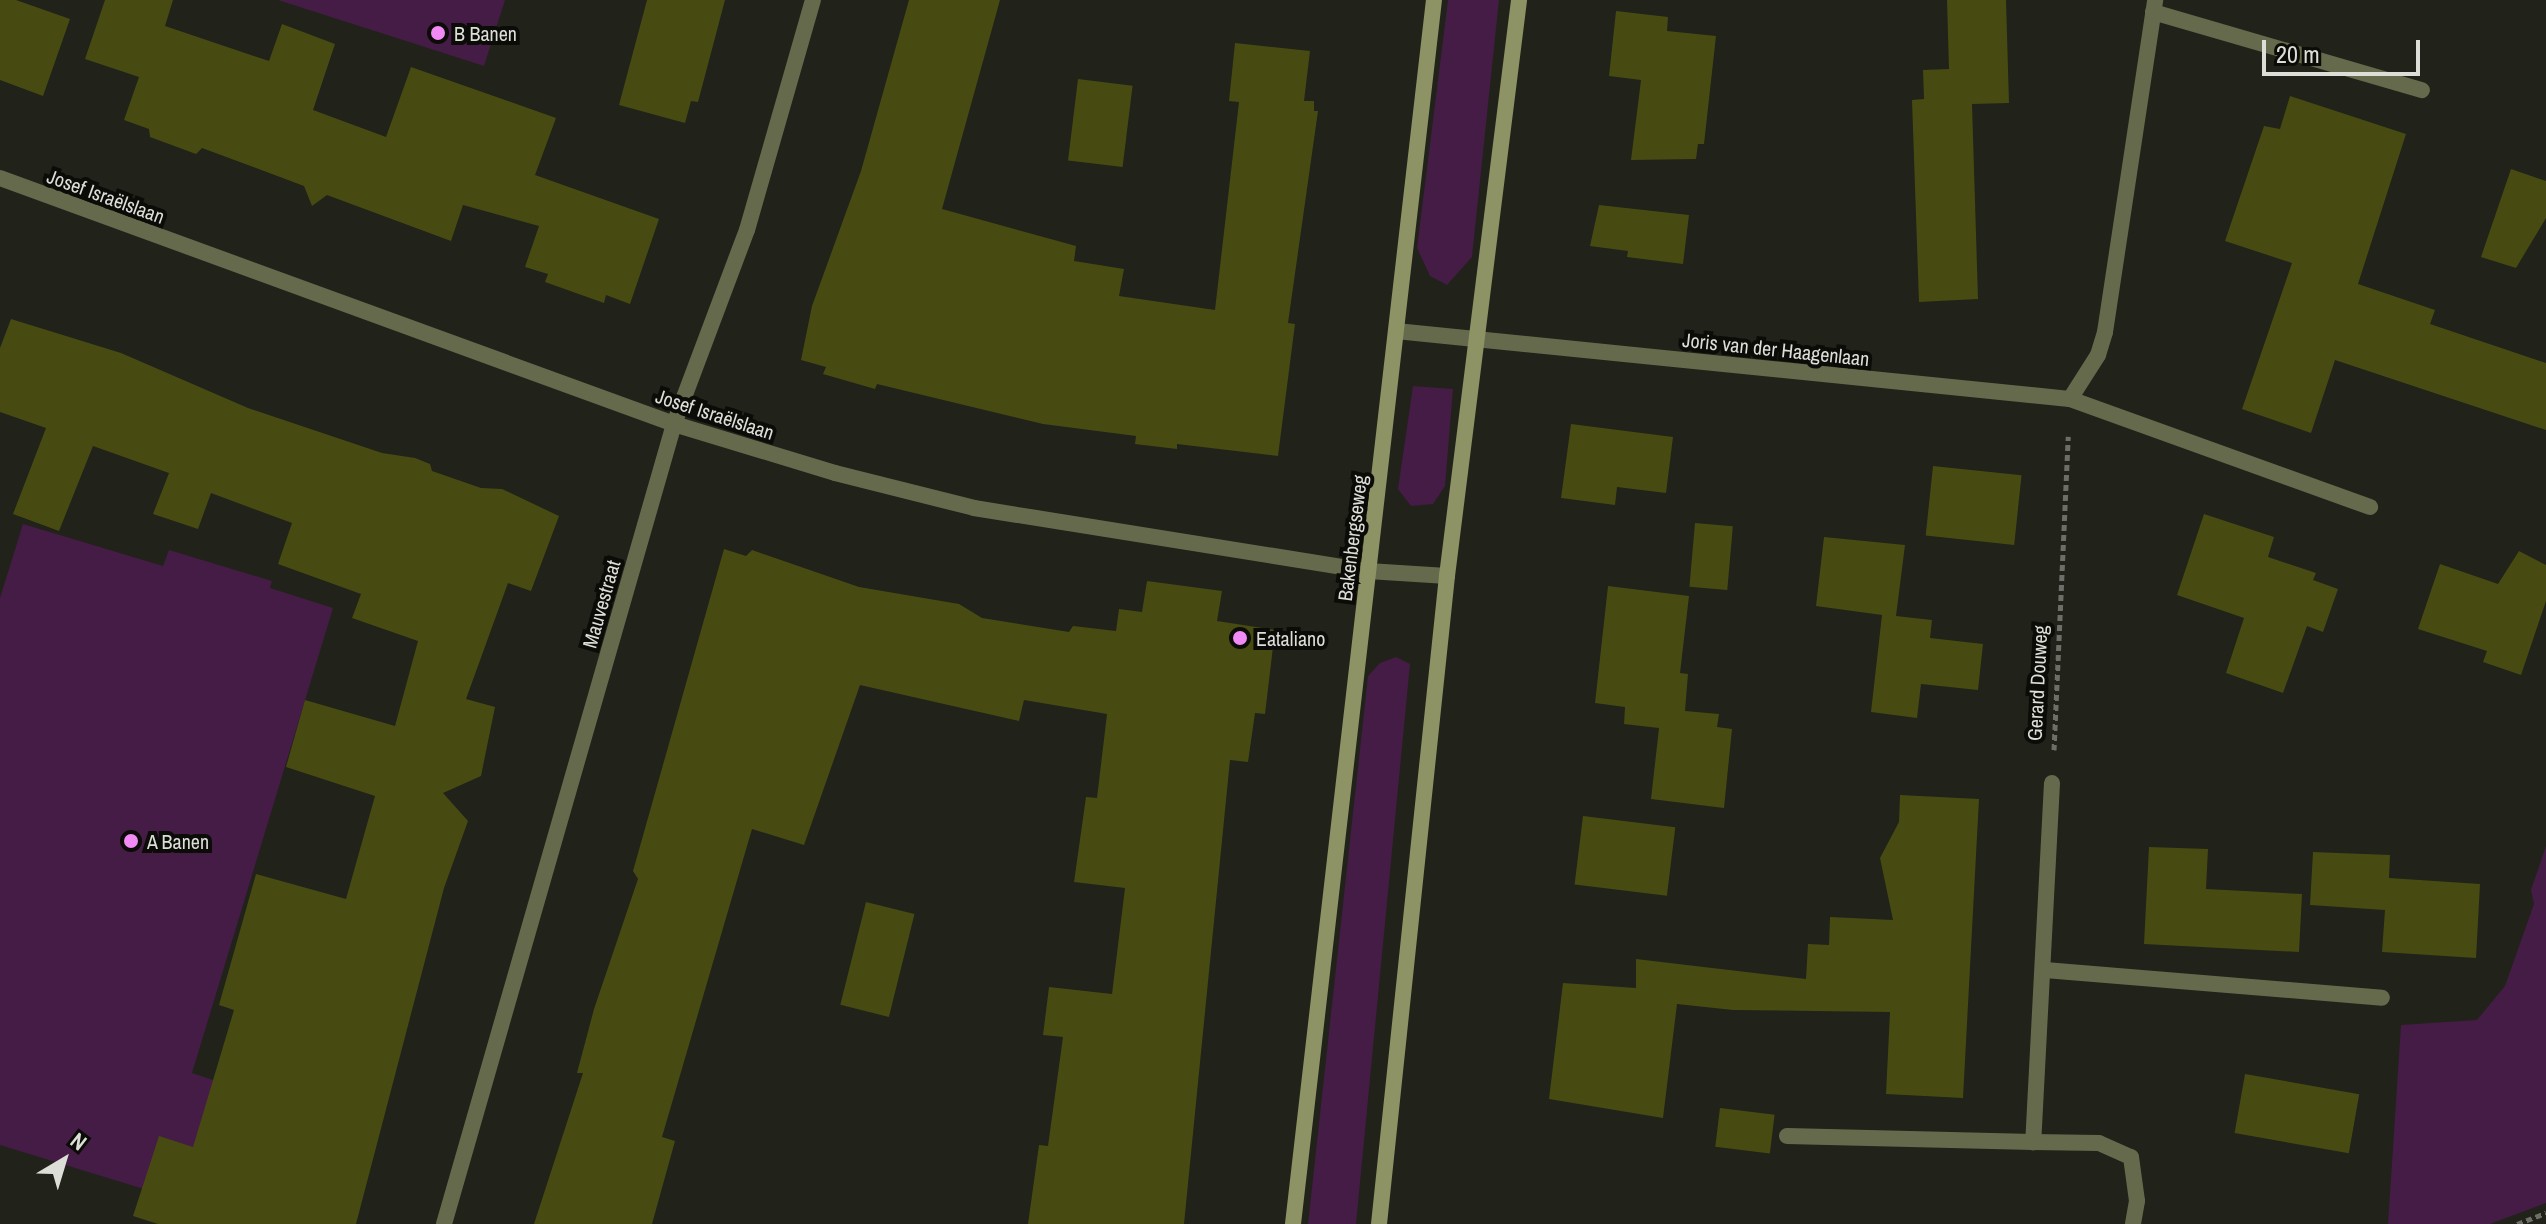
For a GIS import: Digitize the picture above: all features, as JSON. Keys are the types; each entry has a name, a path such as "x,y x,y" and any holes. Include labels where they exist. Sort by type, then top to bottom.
{"street":[{"name":"Mauvestraat","path":"444,1224 674,424 747,230 813,0"},
{"name":"Bakenbergseweg","path":"1293,1224 1434,0"},
{"path":"1379,1224 1447,576 1519,0"},
{"path":"2070,399 2098,355 2105,332 2154,6 2422,90"},
{"name":"Josef Israëlslaan","path":"0,178 674,424 835,473 974,508 1368,571 1447,576"},
{"name":"Joris van der Haagenlaan","path":"1396,331 2070,399 2370,507"},
{"path":"2033,1142 2045,970 2052,783"},
{"path":"2045,970 2382,998"},
{"path":"1787,1136 2099,1143 2131,1157 2137,1201 2133,1224"}],"path":[{"name":"Gerard Douweg","path":"2052,783 2070,399"},
{"path":"2517,1224 2546,1213"}],"shaded area":[{"name":"B Banen","path":"278,0 505,0 484,66"},
{"path":"1448,0 1499,0 1472,257 1447,285 1430,276 1417,248"},
{"path":"1413,386 1453,389 1445,486 1433,504 1411,506 1398,489"},
{"name":"A Banen","path":"23,524 163,566 169,550 272,581 270,588 333,608 192,1073 216,1081 180,1200 0,1145 0,598"},
{"path":"1396,657 1410,664 1356,1224 1308,1224 1368,676 1380,663"},
{"path":"2546,846 2546,1203 2490,1224 2388,1224 2401,1025 2477,1020 2505,986 2534,904 2531,890"}],"building":[{"path":"0,0 16,0 70,19 43,96 0,80"},
{"path":"105,0 173,0 165,26 269,61 282,24 335,44 313,110 386,137 411,67 556,118 535,175 659,219 630,304 606,295 604,303 545,282 548,274 525,267 539,226 463,205 451,241 327,195 312,206 304,186 202,148 196,154 150,137 149,129 124,120 139,77 85,59"},
{"path":"647,0 725,0 698,102 691,101 685,123 619,105"},
{"path":"909,0 1000,0 942,209 1076,246 1074,261 1124,269 1119,296 1215,310 1239,102 1229,101 1235,43 1310,51 1304,101 1314,101 1314,111 1318,111 1288,323 1295,324 1278,456 1177,444 1177,449 1135,444 1136,436 1043,424 877,384 875,389 823,374 826,367 801,360 812,306 861,171"},
{"path":"1947,0 2006,0 2009,103 1972,104 1978,299 1919,302 1912,100 1924,99 1923,70 1949,69"},
{"path":"1616,11 1668,17 1667,31 1716,36 1704,144 1698,144 1696,159 1631,160 1641,80 1609,76"},
{"path":"1078,79 1133,86 1123,167 1068,160"},
{"path":"2290,96 2406,134 2358,284 2435,310 2430,324 2546,363 2546,430 2335,360 2311,433 2242,409 2292,263 2225,241 2264,126 2280,129"},
{"path":"2511,169 2546,181 2546,218 2516,268 2481,257"},
{"path":"1599,205 1689,215 1683,264 1627,257 1628,251 1590,246"},
{"path":"11,319 121,353 248,408 382,453 415,458 430,464 432,471 481,488 502,489 559,516 531,591 508,583 466,699 495,707 481,776 443,793 468,821 444,888 356,1224 158,1224 133,1216 159,1136 193,1147 234,1010 219,1005 256,874 346,899 375,796 286,767 305,700 395,726 418,641 352,618 361,594 278,564 292,523 211,493 198,529 153,514 169,473 93,446 59,531 13,514 46,428 0,412 0,348"},
{"path":"1571,424 1673,437 1666,493 1617,487 1615,505 1561,498"},
{"path":"1933,466 2022,475 2014,545 1926,536"},
{"path":"2204,514 2274,537 2268,557 2316,573 2313,580 2338,589 2323,632 2307,626 2283,693 2226,673 2244,618 2177,595"},
{"path":"1695,523 1733,526 1727,590 1689,587"},
{"path":"1824,537 1905,545 1896,616 1932,620 1930,638 1983,644 1978,690 1921,684 1917,718 1871,712 1882,615 1816,606"},
{"path":"724,549 746,556 752,550 859,587 959,604 982,618 1069,632 1073,626 1116,631 1119,609 1142,612 1147,581 1222,591 1217,621 1275,630 1265,714 1255,713 1248,762 1230,760 1184,1224 1028,1224 1039,1145 1048,1146 1063,1037 1043,1035 1049,987 1112,994 1125,888 1074,882 1086,797 1097,798 1107,714 1024,700 1019,721 860,685 804,845 752,829 662,1137 675,1141 652,1224 534,1224 583,1073 577,1073 594,1009 638,879 633,871"},
{"path":"2519,551 2546,565 2546,601 2521,675 2483,662 2487,651 2418,629 2440,564 2498,584"},
{"path":"1608,586 1689,596 1680,673 1688,674 1685,711 1719,714 1717,727 1732,729 1724,808 1651,799 1659,728 1624,724 1625,707 1595,703"},
{"path":"1900,795 1979,799 1963,1098 1886,1094 1890,1012 1733,1010 1677,1004 1663,1118 1549,1099 1563,983 1636,988 1636,959 1806,979 1808,944 1829,945 1830,917 1893,920 1880,858 1899,822"},
{"path":"1583,816 1675,827 1667,896 1575,884"},
{"path":"2149,847 2208,849 2206,889 2302,894 2299,952 2144,944"},
{"path":"2313,852 2390,855 2389,878 2480,884 2476,958 2382,952 2385,910 2310,905"},
{"path":"866,902 915,914 889,1017 840,1005"},
{"path":"2245,1074 2359,1094 2349,1153 2235,1133"},
{"path":"1720,1108 1775,1115 1770,1153 1715,1147"}],"place":[{"name":"B Banen","path":"438,33"},
{"name":"Eataliano","path":"1240,638"},
{"name":"A Banen","path":"131,841"}]}
